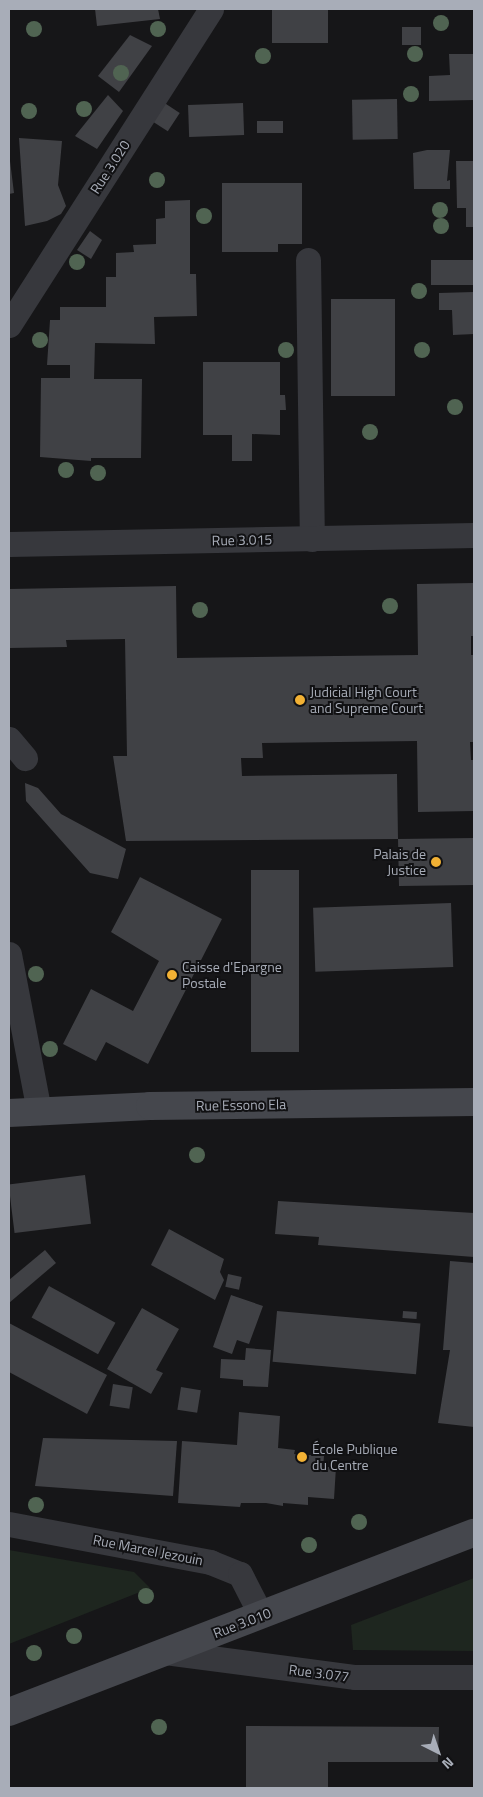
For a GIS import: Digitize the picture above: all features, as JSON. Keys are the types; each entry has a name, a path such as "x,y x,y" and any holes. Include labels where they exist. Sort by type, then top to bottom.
{"main road":[{"name":"Rue Essono Ela","path":"9,1113 150,1106 474,1102"},
{"name":"Rue 3.010","path":"9,1712 474,1533"}],"street":[{"name":"Rue 3.020","path":"9,324 211,9"},
{"path":"308,260 312,539"},
{"name":"Rue 3.015","path":"9,544 474,535"},
{"path":"9,739 25,758"},
{"path":"9,954 39,1112"},
{"name":"Rue Marcel Jezouin","path":"9,1524 210,1562 240,1574 261,1615"},
{"name":"Rue 3.077","path":"165,1652 355,1677 474,1677"}],"shaded area":[{"path":"9,1550 134,1572 150,1588 9,1644"},
{"path":"474,1578 474,1651 353,1650 351,1625"}],"building":[{"path":"95,9 158,9 160,19 97,26"},
{"path":"272,9 328,9 328,43 272,43"},
{"path":"402,27 421,27 421,45 402,45"},
{"path":"130,35 152,46 119,92 98,76"},
{"path":"449,54 474,54 474,100 429,101 429,76 450,75"},
{"path":"108,95 123,111 97,149 75,136"},
{"path":"397,99 398,139 353,140 352,100"},
{"path":"163,102 180,113 168,131 151,120"},
{"path":"243,103 244,135 189,137 188,105"},
{"path":"257,121 283,121 283,133 257,133"},
{"path":"19,138 62,141 58,185 66,206 61,214 47,221 25,226"},
{"path":"427,150 450,150 447,181 450,180 450,189 414,189 413,153"},
{"path":"9,153 14,193 9,194"},
{"path":"456,161 474,161 474,227 466,227 466,208 457,208"},
{"path":"222,183 302,183 302,244 278,244 278,252 222,252"},
{"path":"190,200 190,274 196,274 197,316 154,317 155,344 95,343 94,379 142,379 141,458 91,458 91,461 40,457 41,378 70,378 70,365 47,365 50,320 60,320 60,307 106,307 106,277 116,277 116,253 134,252 133,245 156,244 156,219 165,218 165,201"},
{"path":"90,231 102,240 91,259 77,250"},
{"path":"431,260 474,260 474,285 431,285"},
{"path":"474,292 474,334 453,335 452,310 439,310 439,293"},
{"path":"331,299 395,299 395,396 331,396"},
{"path":"203,362 280,362 280,395 285,395 286,410 280,410 280,435 252,434 252,461 232,461 232,435 203,435"},
{"name":"Judicial High Court and Supreme Court","path":"474,583 474,636 471,636 471,655 474,655 474,742 470,742 471,760 474,760 474,811 418,812 417,741 262,743 263,758 241,758 242,776 397,774 398,839 126,841 113,756 127,756 125,639 66,640 67,647 9,648 9,589 176,586 177,658 418,655 417,584"},
{"path":"25,783 38,788 61,814 126,849 118,879 90,873 26,801"},
{"name":"Palais de Justice","path":"474,838 474,885 399,886 398,839"},
{"path":"251,870 299,870 299,1052 251,1052"},
{"name":"Caisse d'Epargne Postale","path":"140,877 222,919 148,1064 106,1042 96,1061 63,1044 91,989 133,1011 159,961 111,932"},
{"path":"451,903 453,967 315,972 313,908"},
{"path":"85,1175 91,1224 15,1233 9,1184"},
{"path":"278,1201 474,1213 474,1257 318,1245 319,1237 275,1234"},
{"path":"169,1229 224,1259 220,1272 224,1280 215,1300 151,1265"},
{"path":"45,1250 56,1263 9,1303 9,1280"},
{"path":"450,1261 474,1263 474,1427 438,1423 450,1350 443,1350"},
{"path":"228,1274 242,1277 239,1290 225,1287"},
{"path":"49,1286 115,1323 98,1354 32,1317"},
{"path":"231,1295 263,1306 249,1344 237,1340 232,1354 213,1347"},
{"path":"142,1308 179,1329 156,1370 163,1373 151,1394 107,1369"},
{"path":"277,1311 420,1324 416,1374 273,1362"},
{"path":"403,1311 417,1312 416,1319 403,1318"},
{"path":"9,1323 107,1375 87,1414 9,1372"},
{"path":"246,1348 271,1350 268,1387 243,1386 243,1380 220,1378 221,1359 245,1360"},
{"path":"113,1384 133,1387 129,1409 110,1406"},
{"path":"181,1387 201,1390 197,1413 177,1410"},
{"path":"239,1412 280,1416 278,1448 295,1450 294,1454 324,1456 323,1467 336,1467 334,1499 308,1497 308,1505 283,1503 283,1506 266,1503 241,1503 240,1507 178,1503 182,1441 237,1445"},
{"path":"43,1438 177,1441 173,1496 35,1486"},
{"path":"246,1726 439,1727 438,1762 328,1762 328,1788 246,1788"}],"place":[{"name":"Judicial High Court and Supreme Court","path":"300,700"},
{"name":"Palais de Justice","path":"436,862"},
{"name":"Caisse d'Epargne Postale","path":"172,975"},
{"name":"École Publique du Centre","path":"302,1457"}]}
